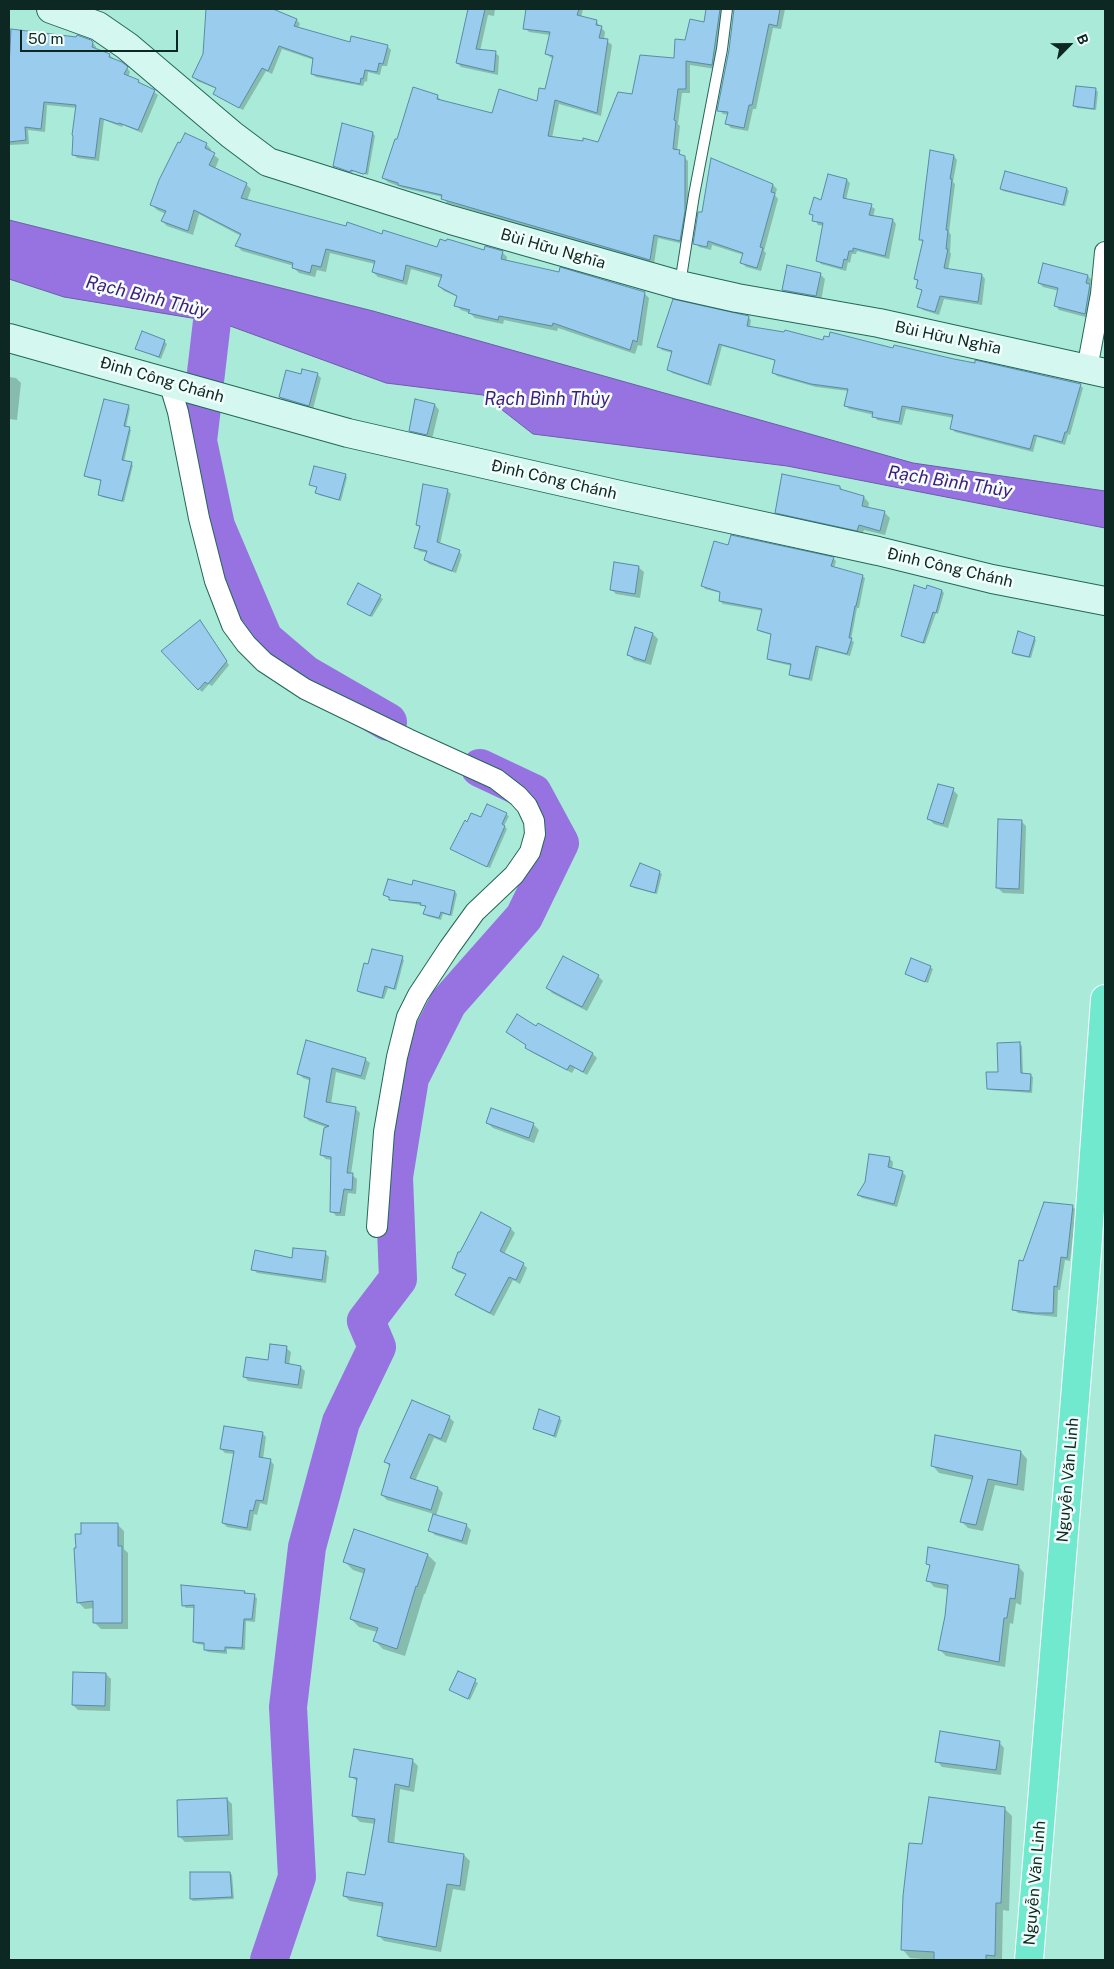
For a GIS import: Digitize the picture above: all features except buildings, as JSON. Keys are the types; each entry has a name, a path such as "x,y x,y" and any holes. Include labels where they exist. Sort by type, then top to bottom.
{"highway":[{"name":"Nguyễn Văn Linh","path":"1029,1960 1096,1245 1105,999"}],"street":[{"name":"Bùi Hữu Nghĩa","path":"51,9 98,26 127,46 232,135 268,162 451,220 679,285 737,298 879,323 1096,371"},
{"path":"1096,371 1105,252"},
{"name":"Đinh Công Chánh","path":"9,338 348,433 878,551 992,579 1105,601"},
{"path":"173,383 199,518 214,581 232,625 246,644 264,662 305,689 496,779 518,796 527,806 534,820 535,834 530,852 514,875 486,900 454,941 418,995 407,1017 397,1057 384,1132 378,1227"}],"lane":[{"path":"679,285 722,49 727,9"}],"water":[{"name":"Rạch Bình Thủy","path":"9,220 373,311 913,463 1105,491 1105,528 787,466 533,434 483,395 386,383 222,323 64,297 9,279"}],"waterway":[{"path":"213,313 198,441 216,526 264,639 305,674 388,722"},
{"path":"269,1960 297,1877 288,1707 307,1547 341,1422 377,1347 366,1321 398,1279 394,1177 410,1078 448,1003 524,917 560,843 533,793 480,768"}]}
